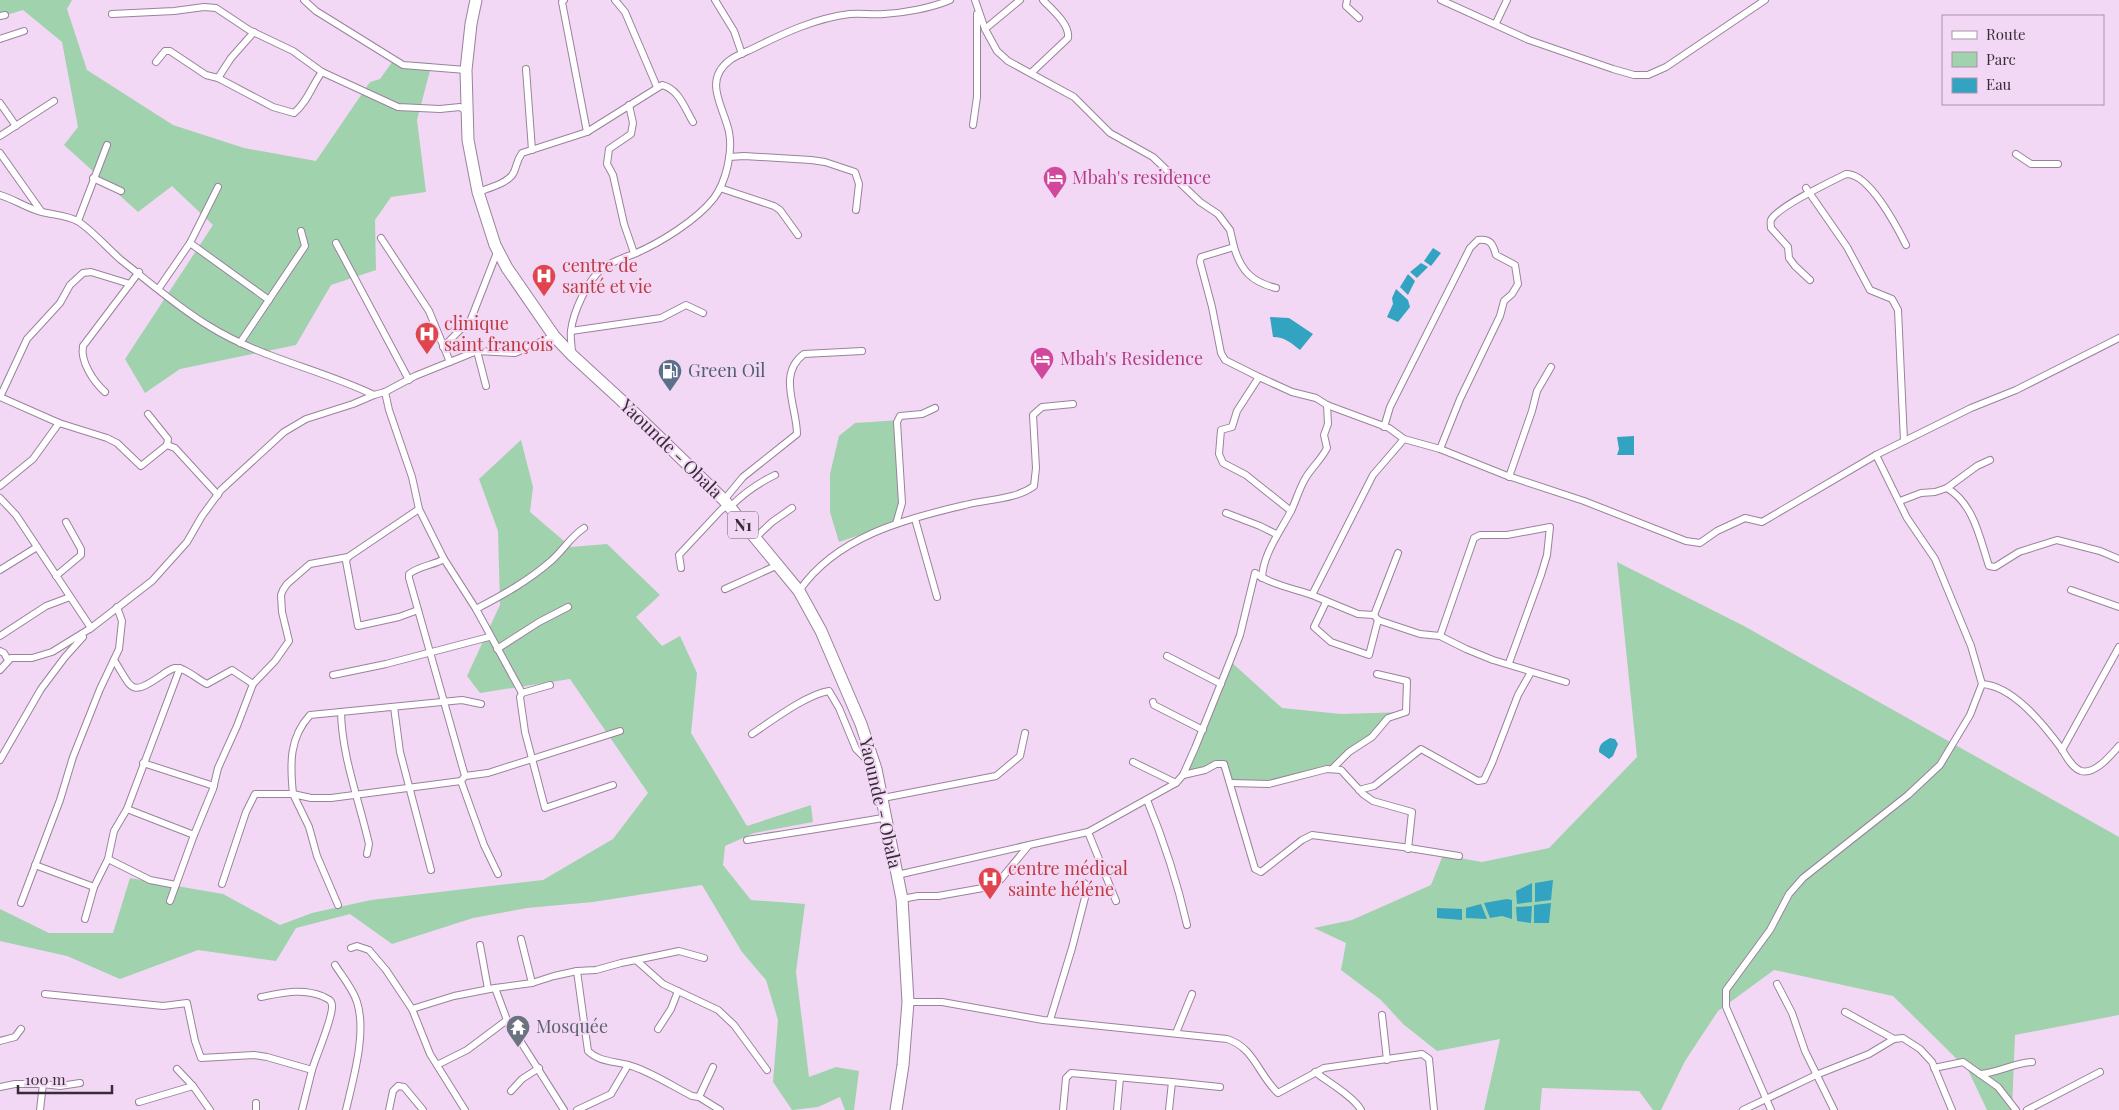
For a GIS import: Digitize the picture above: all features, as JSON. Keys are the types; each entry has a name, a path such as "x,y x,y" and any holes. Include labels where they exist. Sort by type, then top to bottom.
{"highway":[{"name":"Yaounde - Obala","path":"476,0 471,24 466,70 469,153 478,192 495,245 507,268 554,336 572,356 621,400 727,504 754,539 799,591 821,631 861,724 876,769 883,798 902,899 908,1002 903,1065 896,1110"}],"street":[{"path":"304,0 316,11 403,64 466,70"},
{"path":"564,0 562,2 564,16 570,37 586,132"},
{"path":"615,0 625,12 657,88"},
{"path":"715,0 734,31 742,54"},
{"path":"572,356 571,331 579,302 601,269 617,259 634,254 692,219 705,208 720,188 729,157 730,135 715,92 717,78 722,67 742,54 794,30 826,18 852,14 884,14 919,9 950,0"},
{"path":"973,125 978,79 977,10 975,0"},
{"path":"985,29 1020,0"},
{"path":"1031,73 1068,38 1069,32 1043,0"},
{"path":"1347,0 1346,6 1359,18"},
{"path":"1441,0 1496,23 1529,40 1634,75 1648,75 1666,67 1765,0"},
{"path":"1496,23 1507,0"},
{"path":"112,14 174,11 204,7 216,8 254,32 293,51 322,72 398,107 443,109 460,107 466,111"},
{"path":"977,10 997,51 1008,61 1074,97 1110,133 1153,157 1200,202 1218,214 1230,230 1240,265 1245,273 1253,280 1276,288"},
{"path":"0,39 24,31"},
{"path":"218,78 231,58 254,32"},
{"path":"156,62 165,51 170,51 206,75 218,78 273,108 294,113 301,107 322,72"},
{"path":"526,69 532,150"},
{"path":"478,192 509,179 514,173 517,159 522,154 586,132 662,86 669,87 678,95 693,122"},
{"path":"0,136 54,101"},
{"path":"0,103 16,126"},
{"path":"630,105 633,123 631,134 609,149 607,164 613,175 624,224 634,254"},
{"path":"78,221 107,145"},
{"path":"0,153 41,212"},
{"path":"2016,154 2030,164 2058,164"},
{"path":"729,157 744,156 812,160 825,162 855,172 859,184 856,210"},
{"path":"1810,280 1798,270 1789,258 1788,247 1771,228 1771,221 1776,214 1807,190 1846,174 1852,174 1858,178 1885,207 1906,245"},
{"path":"93,178 121,192"},
{"path":"159,288 190,242 218,187"},
{"path":"720,188 774,206 780,210 798,235"},
{"path":"1807,190 1847,247 1870,290 1892,300 1898,310 1904,441"},
{"path":"0,195 41,212 56,214 78,221 121,260 208,326 240,344 350,384 374,395"},
{"path":"240,344 305,246 301,231"},
{"path":"381,238 428,311 450,362"},
{"path":"1384,427 1392,402 1470,248 1478,240 1488,240 1494,244 1496,255 1515,265 1518,284 1512,294 1504,301 1500,316 1460,398 1440,449"},
{"path":"190,242 269,300"},
{"path":"336,243 409,380"},
{"path":"443,347 471,319 496,255 495,245"},
{"path":"1234,247 1202,257 1200,262 1212,307 1221,353 1225,360 1292,392 1316,398 1328,405 1388,428 1404,439 1440,449 1509,477 1584,501 1686,541 1700,543 1717,531 1745,518 1762,522 1904,441 1971,408 2016,390 2119,338"},
{"path":"130,284 92,272 83,273 70,286 60,303 27,339 21,356 0,397 59,423 108,438 141,466 167,445 168,439 148,414"},
{"path":"105,392 97,385 91,375 81,354 83,346 139,272"},
{"path":"571,331 660,318 686,306 702,313"},
{"path":"0,760 41,689 64,656 91,628 160,574 187,542 202,516 218,495 284,432 306,419 385,392 450,362 477,352 515,353 554,336"},
{"path":"681,568 679,554 725,507 743,477 797,434 790,392 790,378 793,365 798,359 804,354 862,351"},
{"path":"477,352 486,386"},
{"path":"1509,477 1537,391 1551,367"},
{"path":"1259,377 1237,411 1232,426 1221,430 1219,454 1223,463 1246,474 1291,511"},
{"path":"385,392 389,410 410,470 419,509 444,559 476,609 489,637 522,693 520,697 525,732 544,808 613,785"},
{"path":"799,591 808,578 827,559 870,535 896,524 965,505 1013,496 1034,486 1036,468 1033,415 1042,407 1073,404"},
{"path":"1262,578 1262,569 1276,534 1291,511 1305,478 1320,461 1327,448 1324,435 1328,424 1328,405"},
{"path":"896,524 902,503 897,422 900,416 922,414 935,408"},
{"path":"0,486 33,459 59,423"},
{"path":"1312,595 1373,475 1404,439"},
{"path":"167,445 175,448 218,495"},
{"path":"1771,1110 1726,1007 1726,990 1770,930 1789,894 1803,878 1908,795 1940,764 1970,715 1982,684 1971,646 1948,589 1942,580 1935,559 1907,518 1876,456"},
{"path":"1900,502 1921,493 1947,488 1977,466 1990,460"},
{"path":"727,504 775,475"},
{"path":"1947,488 1963,501 1980,536 1989,566 1996,567 2020,552 2057,540 2100,551 2119,559"},
{"path":"0,498 16,515 91,628"},
{"path":"754,539 772,522 792,508"},
{"path":"170,901 214,786 218,768 253,684 275,661 289,641 282,612 281,595 287,584 310,564 348,556 419,509"},
{"path":"1226,512 1276,534"},
{"path":"915,519 928,559 937,597"},
{"path":"56,576 81,555 81,549 66,522"},
{"path":"1440,636 1474,538 1480,535 1507,535 1550,527 1547,555 1541,575 1509,663"},
{"path":"476,609 526,582 553,559 574,535 584,528"},
{"path":"0,570 37,547"},
{"path":"1326,602 1314,626 1331,642 1369,655 1376,618 1398,553"},
{"path":"348,556 346,564 358,626 399,617 418,610"},
{"path":"444,559 409,574 463,778 484,845 498,874"},
{"path":"725,589 778,565"},
{"path":"897,875 1088,832 1176,784 1183,775 1203,730 1240,635 1255,573 1268,582 1275,582 1312,595 1358,614 1376,618 1420,634 1440,636 1493,660 1509,663 1531,672 1566,682"},
{"path":"2071,590 2119,607"},
{"path":"0,636 46,606 70,597"},
{"path":"21,903 60,800 73,757 100,690 119,650 122,621 117,607"},
{"path":"496,649 539,622 568,607"},
{"path":"0,670 8,660 16,657 32,658 52,652 91,628"},
{"path":"334,674 386,664 489,637"},
{"path":"2062,750 2119,646"},
{"path":"0,651 4,653 8,660"},
{"path":"1167,656 1221,684"},
{"path":"114,660 132,686 137,690 174,668 180,668 207,684 232,670 253,684"},
{"path":"85,919 94,887 108,859 114,831 127,809 180,668"},
{"path":"1359,790 1374,786 1421,749 1478,781 1484,780 1518,695 1531,672"},
{"path":"1332,769 1349,752 1372,737 1388,718 1406,712 1407,681 1377,674"},
{"path":"1982,684 1999,687 2030,711 2044,725 2071,764 2081,771 2088,771 2102,763 2119,746"},
{"path":"522,693 550,686"},
{"path":"752,734 800,704 822,692 828,691 839,708 856,749 876,769"},
{"path":"338,905 317,856 309,827 293,794 290,758 301,725 310,715 462,700 481,704"},
{"path":"1153,702 1154,705 1203,730"},
{"path":"394,707 400,752 431,870"},
{"path":"340,712 344,742 369,844 367,854"},
{"path":"222,884 246,812 255,794 293,794 311,798 358,795 463,778 532,760 620,731"},
{"path":"883,798 996,776 1020,756 1025,733"},
{"path":"1133,762 1176,784"},
{"path":"144,763 214,786"},
{"path":"1183,775 1205,770 1216,764 1224,764 1255,868 1261,872 1302,840 1312,835 1459,856"},
{"path":"1231,783 1269,784 1332,769 1341,770 1373,802 1412,812 1408,849"},
{"path":"1147,800 1168,852 1187,925"},
{"path":"127,809 194,835"},
{"path":"748,840 816,828 843,826 886,817"},
{"path":"1088,832 1116,901"},
{"path":"902,899 918,896 938,896 994,886 1029,845"},
{"path":"108,859 150,880 176,885"},
{"path":"36,865 94,887"},
{"path":"1050,1020 1081,916 1088,886 1084,883"},
{"path":"521,939 532,983"},
{"path":"480,945 491,989 507,1020 564,1110"},
{"path":"351,948 357,946 369,950 386,970 412,1010 430,1054 465,1110"},
{"path":"412,1010 435,1001 491,989 532,983 577,971 596,970 679,951 704,958"},
{"path":"636,960 662,984 718,1010 734,1025 767,1070"},
{"path":"335,965 352,992 358,1008 359,1041 346,1110"},
{"path":"577,971 588,1051 593,1056 606,1061 628,1065 692,1096 699,1097 720,1110"},
{"path":"1777,984 1792,1013 1804,1050 1834,1110"},
{"path":"261,997 293,990 312,992 330,999 332,1004 331,1015 312,1070 302,1110"},
{"path":"658,1030 671,1010 678,991"},
{"path":"45,994 163,1006 187,1003 195,1041 201,1058 254,1055 312,1070"},
{"path":"1176,1034 1192,994"},
{"path":"908,1002 942,1002 1050,1020 1217,1038 1237,1042 1248,1052 1278,1093 1315,1072 1339,1065 1422,1054 1429,1059 1434,1110"},
{"path":"1845,1012 1894,1039"},
{"path":"1382,1015 1387,1060"},
{"path":"437,1065 467,1050 507,1020"},
{"path":"0,1041 15,1037 21,1029"},
{"path":"1743,1110 1869,1054 1894,1039 1903,1038 1920,1049 1932,1062 1952,1110"},
{"path":"1934,1068 1963,1062 1998,1087 2016,1110"},
{"path":"1980,1074 1992,1073 2021,1062 2032,1062"},
{"path":"578,1110 611,1094 628,1065"},
{"path":"699,1097 713,1067"},
{"path":"511,1091 522,1079 539,1068"},
{"path":"176,1069 193,1086 210,1110"},
{"path":"1315,1072 1342,1093 1354,1099 1361,1110"},
{"path":"2027,1110 2100,1072"},
{"path":"1063,1110 1066,1078 1069,1074 1220,1087"},
{"path":"1117,1110 1120,1078"},
{"path":"1169,1110 1172,1082"},
{"path":"0,1087 15,1084 60,1086 80,1083"},
{"path":"40,1110 43,1084"},
{"path":"139,1102 193,1086"},
{"path":"389,1110 393,1091 398,1086 404,1087 423,1110"}],"green space":[{"path":"0,0 72,0 67,9 87,70 173,125 244,148 316,161 370,82 380,79 395,58 402,62 432,63 417,120 426,192 391,197 375,220 376,270 331,285 296,345 180,369 145,393 125,359 213,225 172,186 138,212 64,145 78,127 62,42 23,10 0,17"},
{"path":"901,420 899,431 904,507 901,521 839,542 830,512 830,474 839,436 855,423"},
{"path":"521,440 533,487 530,512 571,547 607,544 660,595 636,617 662,646 680,636 697,673 691,733 747,826 811,805 813,822 754,833 725,846 723,865 751,900 805,904 796,972 809,1077 836,1067 859,1071 854,1110 845,1110 840,1097 818,1107 792,1110 773,1082 778,1020 766,980 742,952 702,885 593,902 527,908 473,918 392,944 350,914 296,928 276,961 198,950 120,979 67,956 0,941 0,909 49,933 113,933 130,878 223,894 280,925 312,913 371,900 543,880 613,839 648,793 570,679 480,693 467,676 500,605 498,531 479,479"},
{"path":"1617,562 1744,626 2119,837 2119,1015 2015,1035 2012,1110 1987,1110 1968,1070 1893,996 1774,970 1718,1011 1685,1061 1661,1110 1653,1110 1639,1091 1542,1088 1540,1110 1484,1110 1500,1039 1437,1051 1403,1024 1381,1000 1341,970 1346,943 1314,928 1352,920 1431,885 1443,855 1482,862 1549,848 1637,757"},
{"path":"1230,661 1282,708 1341,714 1406,712 1388,718 1372,737 1332,769 1269,784 1231,783 1224,764 1183,775"}],"water":[{"path":"1433,248 1441,253 1431,266 1424,261"},
{"path":"1421,263 1428,267 1417,278 1410,272"},
{"path":"1408,274 1415,281 1408,295 1400,287"},
{"path":"1396,289 1408,300 1410,307 1398,322 1387,317 1393,304 1392,298"},
{"path":"1270,317 1289,318 1313,334 1300,350 1284,339 1273,337"},
{"path":"1634,436 1634,455 1617,455 1619,449 1617,437"},
{"path":"1610,738 1615,739 1618,744 1613,756 1609,759 1599,752 1602,744"},
{"path":"1553,880 1551,900 1535,902 1535,883"},
{"path":"1532,883 1532,902 1517,904 1516,891"},
{"path":"1507,899 1512,900 1512,919 1502,916 1490,918 1484,903"},
{"path":"1551,903 1549,923 1534,923 1534,905"},
{"path":"1481,904 1487,919 1466,918 1466,908"},
{"path":"1532,906 1531,923 1517,921 1516,907"},
{"path":"1437,908 1462,909 1462,920 1437,918"}],"place":[{"name":"Mbah's residence","path":"1055,199"},
{"name":"centre de santé et vie","path":"544,297"},
{"name":"clinique saint françois","path":"427,355"},
{"name":"Mbah's Residence","path":"1042,380"},
{"name":"Green Oil","path":"670,392"},
{"name":"centre médical sainte héléne","path":"990,900"},
{"name":"Mosquée","path":"518,1048"}]}
